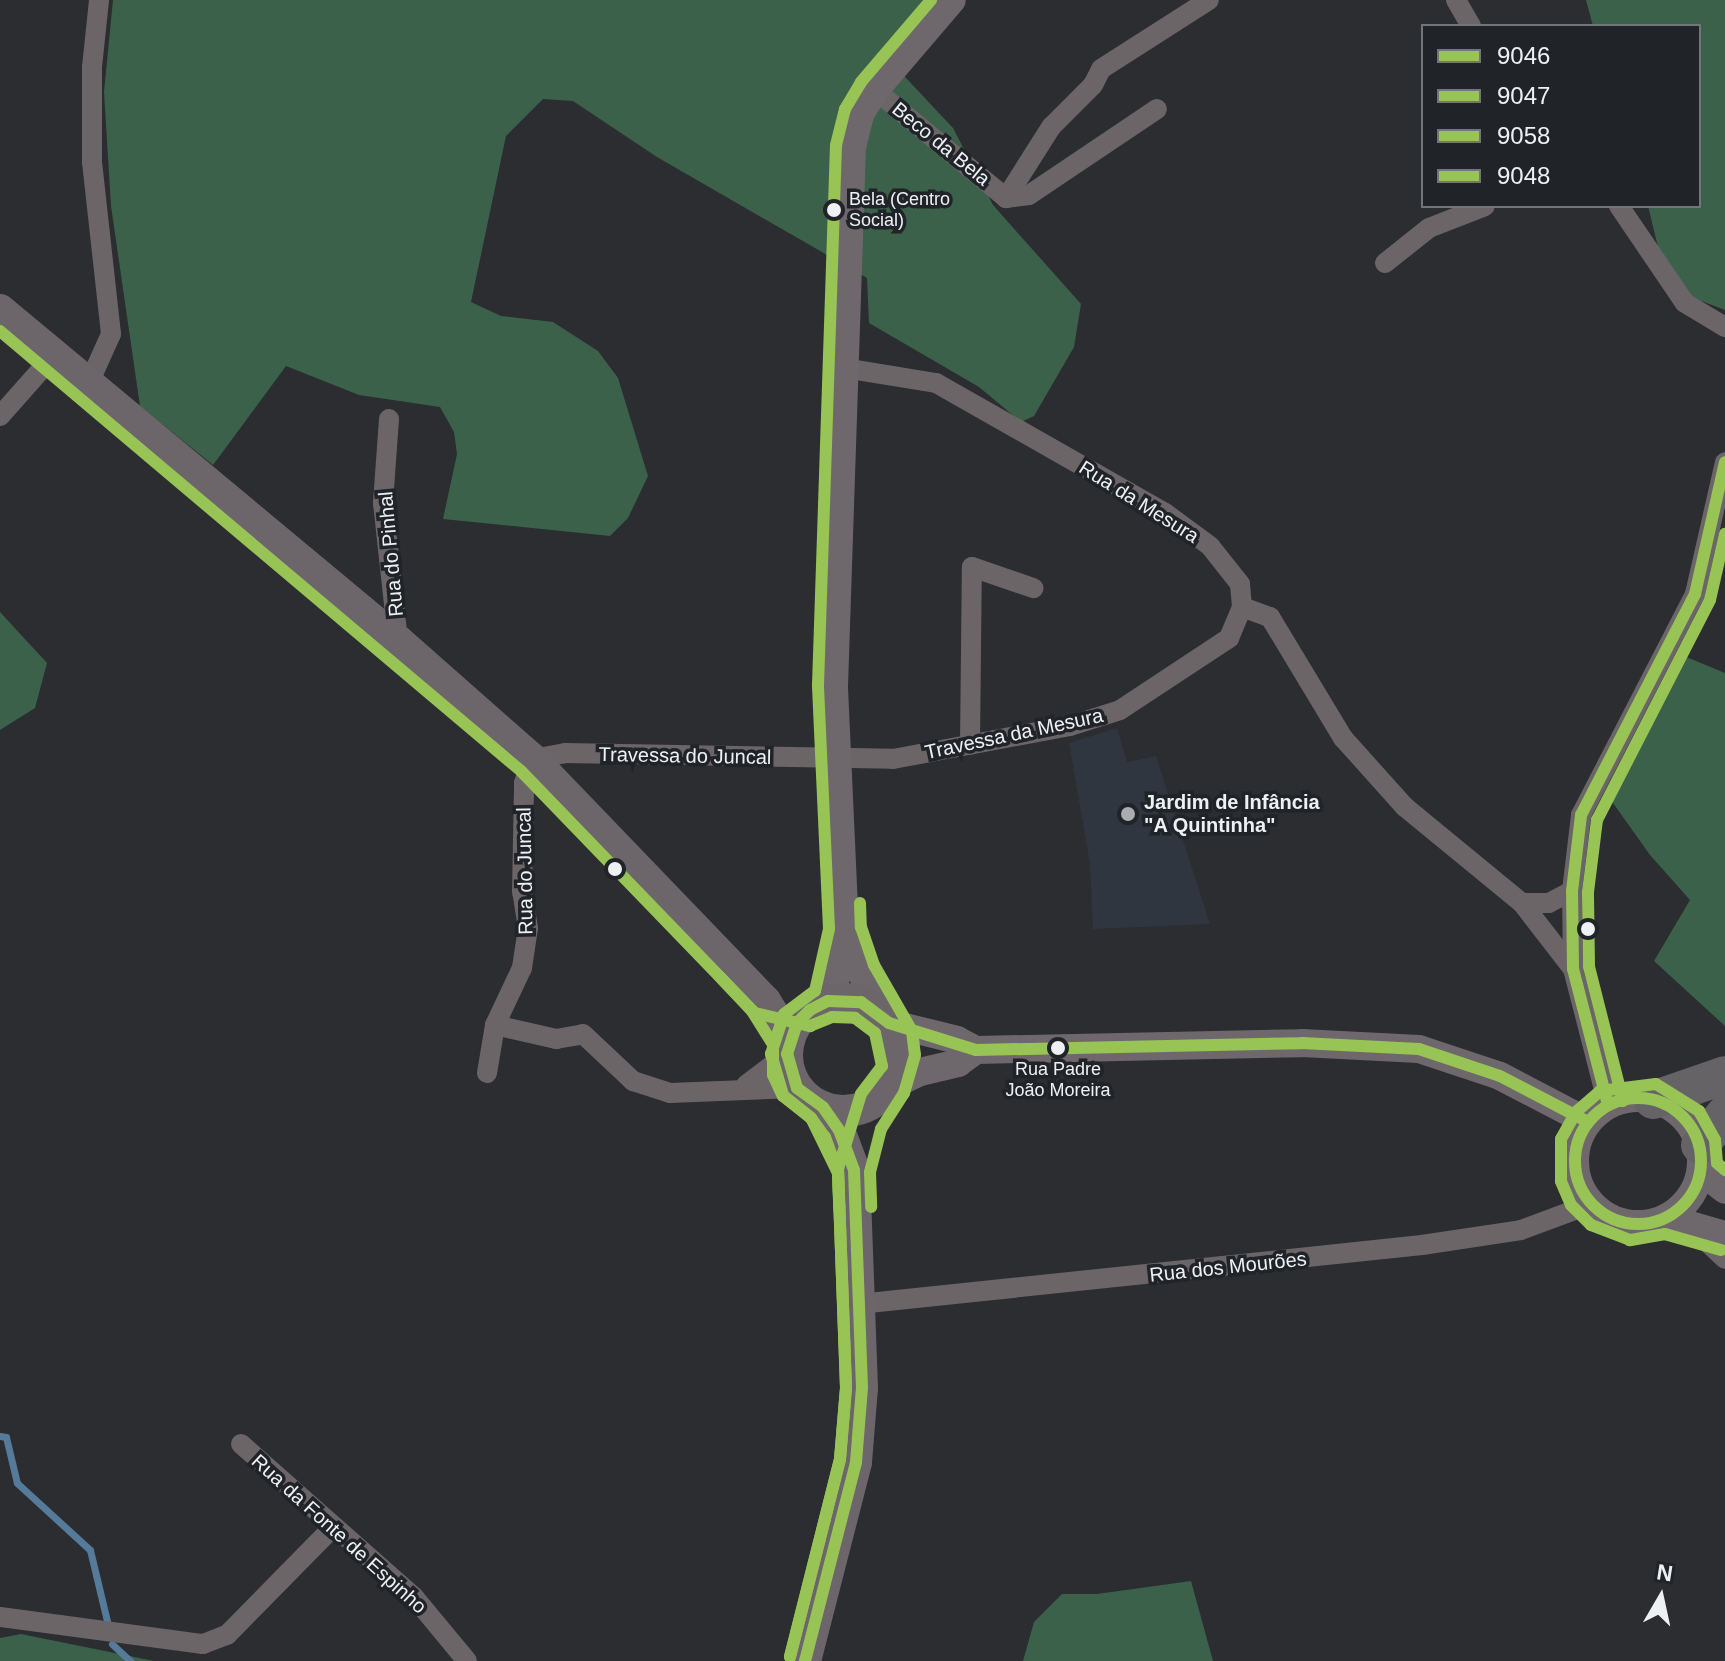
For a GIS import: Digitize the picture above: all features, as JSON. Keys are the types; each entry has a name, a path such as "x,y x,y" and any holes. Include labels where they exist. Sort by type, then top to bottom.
{"highway":[{"path":"1653,1100 1725,1075"},
{"path":"1700,1158 1725,1114"}],"main road":[{"path":"0,310 398,641 532,759 765,1001 788,1047 797,1088 823,1107 839,1130 854,1170 862,1388 856,1462 805,1661"},
{"path":"765,1001 819,1005 861,1002 882,1016 899,1055 854,1170"},
{"path":"788,1047 819,1005"},
{"path":"823,1107 851,1110 883,1094"}],"street":[{"path":"89,383 111,334 92,162 92,67 99,0"},
{"path":"819,1005 845,930 834,686 852,147 860,114 875,90 952,0"},
{"name":"Beco da Bela","path":"875,90 1006,198 1051,127 1093,85 1101,69 1209,0"},
{"path":"1456,0 1470,24"},
{"path":"1006,198 1029,195 1157,109"},
{"path":"1385,263 1429,228 1480,208"},
{"path":"1620,208 1685,303 1725,327"},
{"path":"0,416 55,354"},
{"name":"Rua da Mesura","path":"843,368 936,383 1165,513 1210,546 1240,584 1242,607"},
{"name":"Rua do Pinhal","path":"389,419 383,503 398,641"},
{"path":"1598,1114 1573,969 1572,891 1581,815 1695,594 1725,462"},
{"path":"970,745 972,567 1033,588"},
{"path":"1242,607 1270,617 1343,738 1405,807 1522,903 1573,969"},
{"name":"Travessa da Mesura","path":"839,760 893,759 970,745 1120,710 1229,638 1242,607"},
{"name":"Travessa do Juncal","path":"532,759 565,753 839,760"},
{"name":"Rua do Juncal","path":"487,1073 495,1025 522,968 528,928 522,892 524,783 532,759"},
{"path":"1522,903 1549,903 1572,891"},
{"path":"845,930 882,1016 976,1050 1375,1043 1466,1062 1598,1114"},
{"path":"495,1025 556,1039 583,1034 633,1081 670,1093 797,1088"},
{"path":"739,1088 788,1047"},
{"path":"883,1094 920,1072 958,1063 976,1050"},
{"path":"1725,1190 1700,1158 1678,1112 1653,1100 1638,1098 1598,1114 1577,1142 1574,1164 1591,1204 1610,1218 1632,1224 1676,1220 1725,1235"},
{"path":"1676,1220 1689,1199 1700,1158"},
{"name":"Rua dos Mourões","path":"859,1304 1422,1245 1521,1230 1591,1204"},
{"path":"1676,1220 1725,1259"},
{"name":"Rua da Fonte de Espinho","path":"241,1444 331,1529 414,1597 467,1661"},
{"path":"0,1617 203,1644 227,1635 331,1529"}],"shaded area":[{"name":"Jardim de Infância \"A Quintinha\"","path":"1117,728 1127,762 1156,756 1210,924 1093,929 1090,864 1069,743"}],"green space":[{"path":"113,0 929,0 900,28 892,63 953,128 993,205 1081,304 1074,347 1034,416 1021,422 979,387 869,323 867,278 657,157 573,101 543,99 506,136 471,302 501,316 553,322 598,351 618,378 648,476 628,518 610,536 443,519 457,454 454,432 440,407 359,395 286,366 213,465 140,406 111,206 104,92"},
{"path":"1586,0 1725,0 1725,310 1683,294 1658,247 1648,208 1701,208 1701,24 1592,24"},
{"path":"0,612 47,663 35,708 0,730"},
{"path":"1679,654 1725,673 1725,1026 1654,961 1690,900 1650,855 1608,796"},
{"path":"1191,1581 1213,1661 1023,1661 1034,1622 1062,1594 1097,1594"},
{"path":"21,1634 154,1661 0,1661 0,1638"}],"waterway":[{"path":"0,1436 6,1437 17,1483 90,1550 107,1621"},
{"path":"112,1644 130,1661"}],"transit line":[{"name":"9058","path":"790,1657 840,1459 846,1388 838,1173 811,1118 783,1095 771,1054 784,1014 815,991 829,929 818,685 836,145 845,109 861,82 931,0"},
{"name":"9047","path":"0,331 521,771 755,1013 810,1026 832,1017 855,1018 875,1033 882,1066 861,1094 838,1169 846,1388 840,1459 790,1657"},
{"name":"9046","path":"1608,1105 1573,969 1572,891 1581,815 1695,594 1725,462"},
{"name":"9048","path":"1623,1101 1589,967 1588,892 1597,820 1710,600 1725,534"},
{"name":"9058","path":"860,903 861,927 874,965 912,1031 915,1055 904,1093 881,1129 870,1172 871,1207"},
{"name":"9047","path":"719,976 752,1011 773,1045 773,1075 783,1096 811,1118 825,1137 838,1173 839,1208"},
{"name":"9046","path":"805,1661 856,1462 862,1388 854,1170 839,1130 823,1107 797,1088 787,1054 797,1023 810,1010 828,1001 861,1002 889,1023 976,1050 1302,1043 1419,1049 1500,1076 1588,1122"},
{"name":"9048","path":"1721,1250 1665,1234 1630,1240 1591,1225 1571,1205 1561,1181 1561,1139 1576,1112 1600,1091 1656,1084 1699,1111 1715,1140 1717,1163 1725,1170"},
{"name":"9046","path":"1638,1098 1662,1103 1683,1116 1696,1137 1701,1161 1696,1185 1683,1206 1662,1219 1638,1224 1614,1219 1593,1206 1580,1185 1575,1161 1580,1137 1593,1116 1614,1103 1638,1098"}],"place":[{"name":"Bela (Centro Social)","path":"834,210"},
{"name":"Jardim de Infância \"A Quintinha\"","path":"1128,814"},
{"name":"Rua Padre João Moreira","path":"1058,1048"}]}
